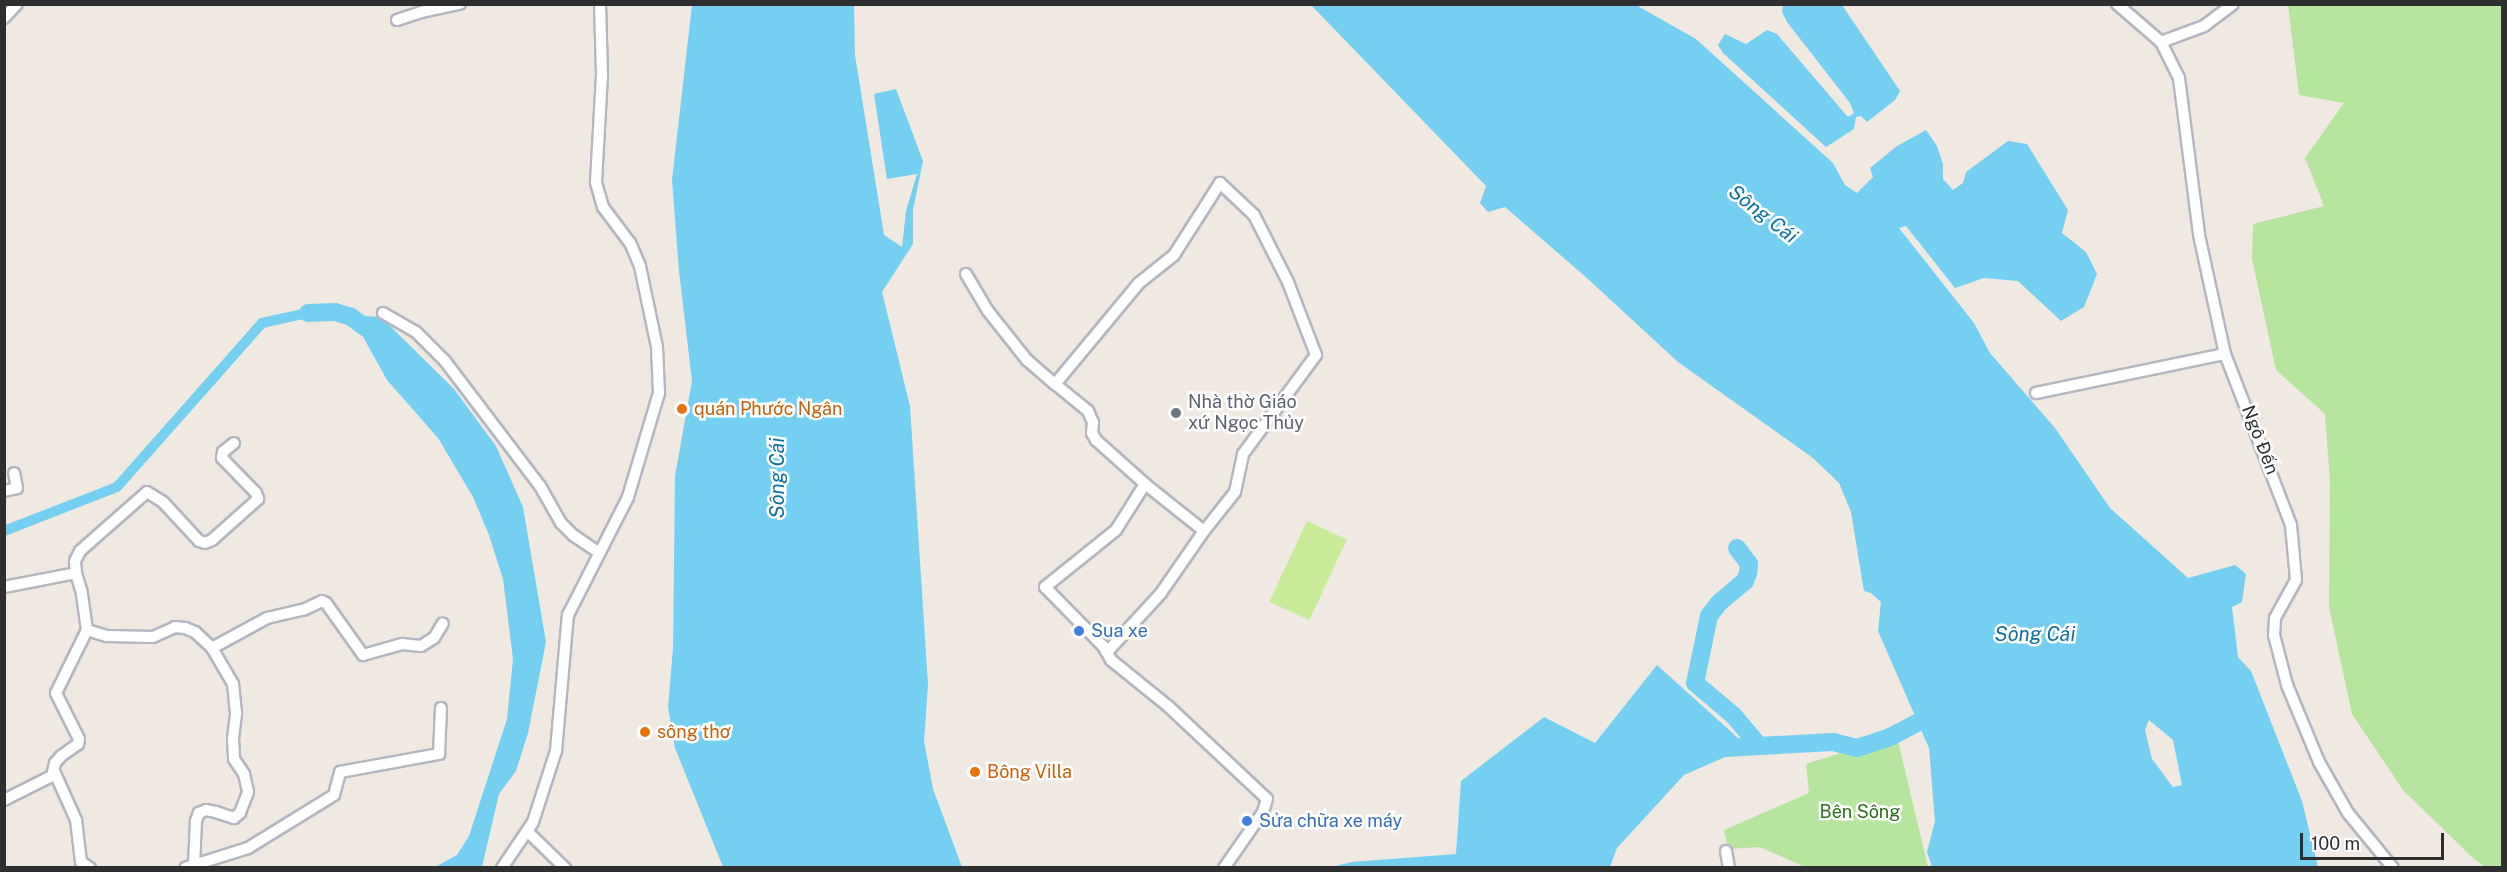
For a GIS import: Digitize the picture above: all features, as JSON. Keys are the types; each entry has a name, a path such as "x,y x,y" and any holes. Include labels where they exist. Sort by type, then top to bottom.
{"street":[{"path":"4,18 17,4"},
{"path":"397,20 421,12 460,4"},
{"path":"502,867 528,832 558,740 568,615 635,480 654,414 659,383 657,347 640,266 630,243 603,207 596,182 603,75 600,4"},
{"name":"Ngô Đến","path":"2117,4 2161,42 2179,78 2199,235 2225,354 2291,525 2296,580 2275,618 2274,635 2287,685 2319,762 2348,813 2393,867"},
{"path":"2161,42 2204,26 2233,4"},
{"path":"1055,384 1139,283 1174,255 1220,183 1254,215 1288,282 1316,356 1243,454 1235,492 1204,531 1161,593 1107,652"},
{"path":"966,274 988,311 1027,360 1088,411 1093,422 1092,433 1096,440 1145,484 1204,531"},
{"path":"383,313 416,333 445,362 534,477 561,523 573,535 598,552"},
{"path":"2036,393 2225,354"},
{"path":"90,867 81,862 76,820 54,771 55,763 78,744 79,739 56,693 87,630 75,561 80,551 147,492 163,502 199,541 205,543 255,505 258,499 256,493 222,458 223,452 234,442"},
{"path":"4,491 17,488 14,473"},
{"path":"1145,484 1116,530 1045,587 1107,652 1111,660 1169,707 1267,799 1263,812 1224,867"},
{"path":"4,587 76,573"},
{"path":"212,648 267,618 303,610 322,601 326,603 363,655 402,644 421,646 434,638 443,623"},
{"path":"87,630 107,636 153,637 175,627 185,628 195,632 212,648 233,684 236,714 233,738 234,759 244,774 248,792 240,813 234,818 206,810 199,813 189,866 248,848 334,795 338,788 337,776 340,772 439,754 441,708"},
{"path":"4,800 43,782 54,771"},
{"path":"528,832 565,867"},
{"path":"1726,851 1729,867"}],"green space":[{"path":"2288,5 2502,5 2502,867 2486,867 2475,860 2403,790 2352,714 2329,607 2330,482 2325,414 2276,370 2252,259 2253,224 2324,206 2305,158 2344,103 2299,95"},
{"path":"1307,521 1347,540 1309,620 1269,602"},
{"name":"Bên Sông","path":"1898,741 1928,867 1805,867 1760,847 1728,849 1724,830 1809,793 1806,764 1857,748"}],"water":[{"name":"Sông Cái","path":"692,5 854,5 855,55 884,235 902,247 906,211 917,174 887,179 874,94 896,89 923,161 913,210 913,244 882,292 910,406 928,685 924,741 933,789 962,867 723,867 675,748 668,707 673,648 675,476 692,381 679,271 672,180"},
{"name":"Sông Cái","path":"1311,5 1636,5 1696,39 1833,163 1845,185 1857,193 1873,177 1870,168 1897,146 1926,130 1937,146 1943,164 1943,179 1953,190 1963,183 1966,172 2008,141 2027,144 2068,210 2062,233 2086,252 2097,274 2084,307 2061,321 2018,281 1984,278 1955,288 1906,226 1899,228 1974,323 1990,353 2055,428 2110,508 2188,578 2235,565 2246,574 2242,602 2232,607 2238,657 2251,671 2302,801 2318,867 1932,867 1927,852 1935,821 1929,748 1878,631 1881,602 1871,593 1864,591 1851,512 1839,483 1813,458 1678,362 1505,207 1488,212 1480,203 1486,186","holes":["2149,720 2173,740 2182,785 2173,787 2152,759 2145,730"]},
{"path":"1783,5 1842,5 1900,91 1895,100 1867,122 1861,116 1856,117 1854,129 1826,147 1723,53 1718,45 1725,34 1746,44 1767,30 1777,34 1847,116 1850,116 1854,113 1850,103 1787,22 1782,12"},
{"path":"308,313 381,317 454,389 496,446 523,507 546,642 528,733 516,771 499,794 482,867 435,867 457,855 469,836 507,719 513,659 503,579 489,535 473,497 438,438 387,380 362,335 346,324"},
{"path":"1657,665 1748,747 1684,775 1617,848 1610,867 1331,867 1352,862 1456,854 1461,781 1544,717 1595,743"}],"waterway":[{"path":"308,313 335,312 351,317 366,328"},
{"path":"4,531 117,487 262,323 308,313"},
{"path":"1737,548 1749,564 1748,573 1745,581 1719,603 1709,616 1695,683 1734,716 1759,746"},
{"path":"1724,748 1833,742 1857,748 1890,737 1940,711"}],"place":[{"name":"quán Phước Ngân","path":"682,409"},
{"name":"Nhà thờ Giáo xứ Ngọc Thủy","path":"1176,413"},
{"name":"Sua xe","path":"1079,631"},
{"name":"sông thơ","path":"645,732"},
{"name":"Bông Villa","path":"975,772"},
{"name":"Sửa chữa xe máy","path":"1247,821"}]}
